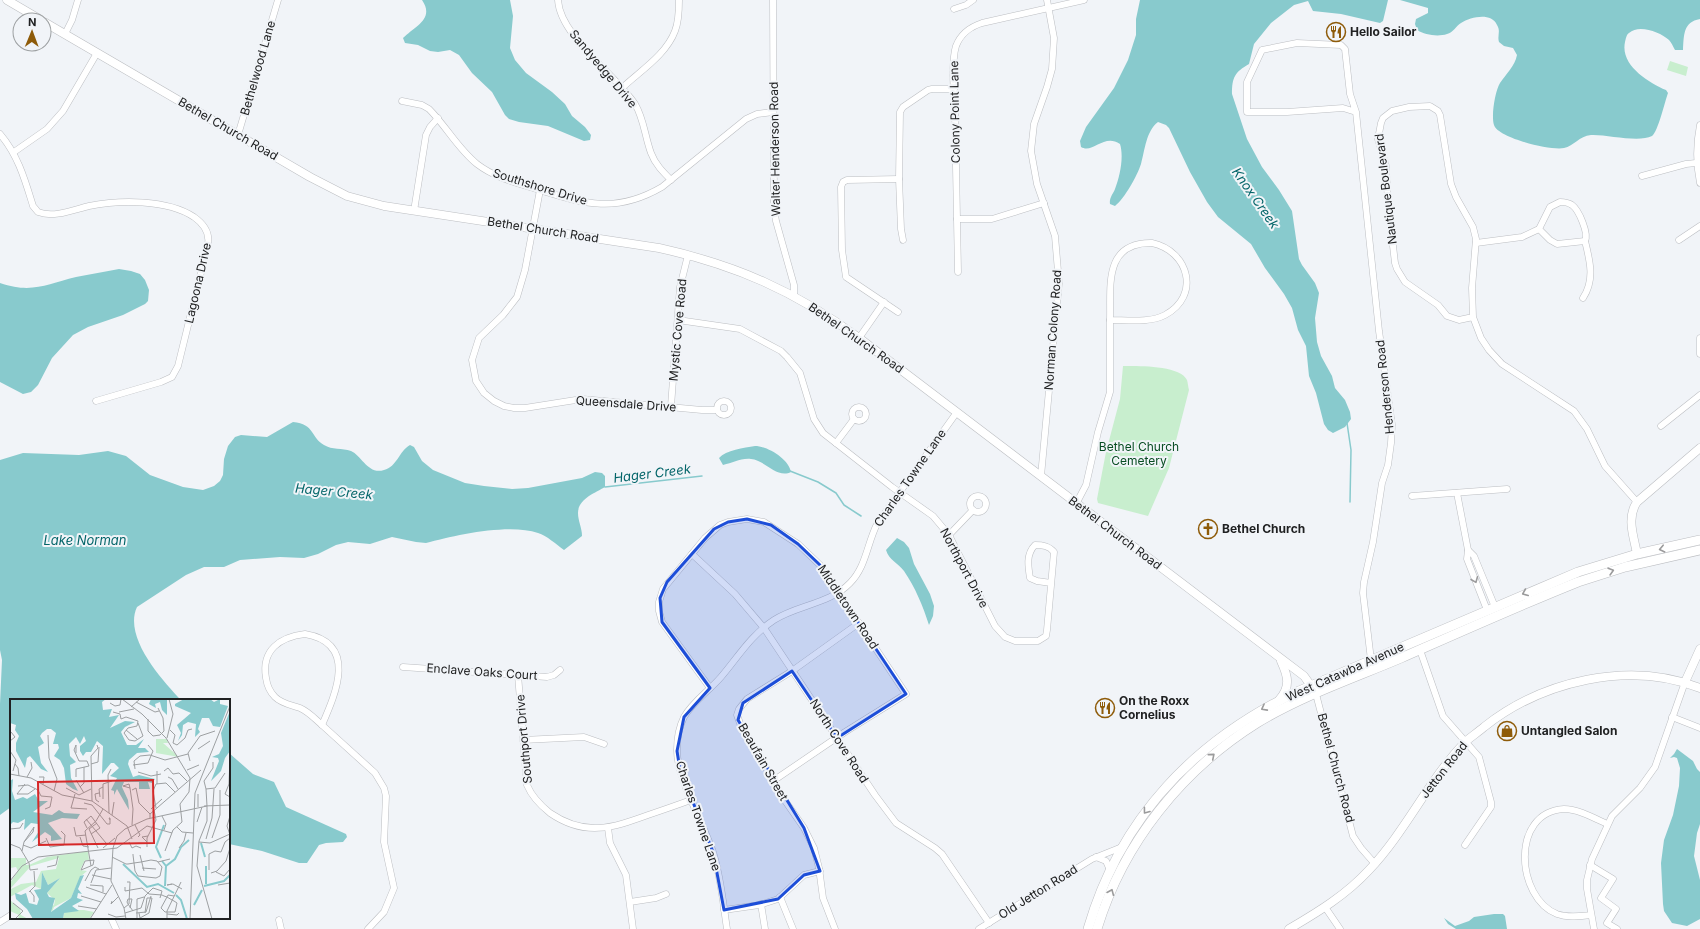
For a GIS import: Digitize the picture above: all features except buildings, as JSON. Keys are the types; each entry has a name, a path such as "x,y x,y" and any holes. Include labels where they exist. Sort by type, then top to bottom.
{"main road":[{"name":"West Catawba Avenue","path":"1088,929 1110,870 1123,846 1156,799 1188,764 1227,732 1261,710 1279,700 1560,579 1601,564 1637,554 1700,540"},
{"name":"West Catawba Avenue","path":"1097,929 1104,908 1124,863 1153,819 1178,788 1224,746 1258,723 1316,694 1549,594 1602,574 1700,550"},
{"path":"1549,594 1548,591 1551,588 1588,573 1601,564"},
{"path":"1444,639 1454,630 1492,613 1495,610 1491,608"},
{"path":"1153,819 1163,799 1189,770 1190,766 1188,764"}],"street":[{"path":"6,0 27,12"},
{"path":"65,34 72,20 78,0"},
{"name":"Bethelwood Lane","path":"238,135 278,0"},
{"name":"Sandyedge Drive","path":"558,0 562,17 569,30 622,88 638,110 652,155 671,180"},
{"path":"622,88 658,56 671,40 677,23 679,0"},
{"name":"Walter Henderson Road","path":"773,0 774,210 781,241 794,285 794,296"},
{"path":"954,9 966,5 973,0"},
{"name":"Norman Colony Road","path":"1041,476 1059,283 1055,236 1034,172 1031,151 1034,124 1048,87 1052,69 1054,38 1046,0"},
{"name":"Colony Point Lane","path":"958,272 954,89 955,49 963,33 982,23 1084,0"},
{"name":"Bethel Church Road","path":"52,27 327,187 343,194 367,202 414,211 645,246 688,255 731,268 794,296 822,312 957,412 1304,676 1316,694 1353,836 1375,864"},
{"name":"Henderson Road","path":"1356,112 1343,108 1286,112 1247,112 1247,82 1262,50 1297,43 1341,45 1345,49 1350,94 1356,112 1379,331 1392,424 1388,465 1382,483 1374,542 1364,582 1363,593 1371,660"},
{"path":"14,152 47,129 63,111 97,53"},
{"path":"903,240 901,229 899,179 900,112 903,107 928,90 954,89"},
{"name":"Southshore Drive","path":"402,101 422,105 438,118 465,152 480,166 500,177 585,203 612,204 641,198 662,187 746,118 757,114 773,112"},
{"name":"Nautique Boulevard","path":"1473,317 1459,320 1447,316 1438,305 1405,282 1397,269 1388,203 1386,166 1378,139 1383,118 1392,111 1430,106 1438,111 1442,121 1451,184 1456,198 1472,228 1476,243 1472,288 1473,317 1481,338 1495,358 1502,364 1574,411 1587,429 1605,466 1637,502"},
{"path":"414,211 426,135 430,127 438,118"},
{"path":"1700,125 1696,148 1696,163 1700,183"},
{"name":"Lagoona Drive","path":"0,134 14,152 33,206 42,214 57,214 103,204 120,202 154,204 181,210 191,215 207,230 208,244 181,353 174,373 168,379 161,382 96,401"},
{"path":"1642,176 1686,164 1696,163"},
{"path":"898,312 846,277 842,250 841,187 843,182 847,180 899,179"},
{"name":"Queensdale Drive","path":"540,190 525,270 517,297 503,315 479,338 472,360 476,381 484,393 494,401 504,406 514,408 525,408 582,399 702,410 717,410"},
{"path":"1476,243 1522,237 1539,229 1550,207 1556,203 1564,202 1571,204 1579,214 1587,235 1585,241 1591,276 1589,289 1583,298"},
{"path":"957,219 992,219 1044,203"},
{"path":"1679,240 1700,226"},
{"path":"1539,229 1554,243 1585,241"},
{"path":"1076,504 1086,485 1098,432 1110,392 1110,320 1111,270 1121,254 1133,246 1146,243 1163,246 1174,253 1183,264 1186,277 1184,295 1174,308 1165,315 1155,318 1110,320"},
{"name":"Mystic Cove Road","path":"671,406 680,287 688,255"},
{"path":"859,338 884,302"},
{"name":"Northport Drive","path":"678,320 733,327 745,331 780,351 787,357 800,374 814,419 823,433 933,516 949,534 995,626 1005,637 1015,641 1038,641 1046,636 1051,583"},
{"path":"1700,338 1700,354"},
{"path":"1661,426 1700,395"},
{"name":"Charles Towne Lane","path":"727,929 720,880 713,852 678,761 677,740 684,717 693,705 720,678 750,641 764,628 781,616 838,593 849,584 863,564 872,533 957,412"},
{"path":"836,443 854,419"},
{"path":"1637,554 1631,520 1633,508 1637,502 1699,452"},
{"path":"1412,496 1507,489"},
{"path":"1457,493 1468,550 1474,556 1491,608"},
{"path":"949,534 974,510"},
{"name":"Middletown Road","path":"710,688 666,628 659,611 659,602 662,590 706,538 720,525 738,519 757,520 771,525 812,556 820,565 906,694 837,738"},
{"path":"1035,545 1042,545 1051,548 1054,552 1051,583 1037,581 1030,578 1028,566 1029,554 1035,545"},
{"name":"North Cove Road","path":"692,554 735,594 764,628 875,796 896,823 942,854 989,923"},
{"name":"Beaufain Street","path":"835,929 822,898 820,871 814,848 804,828 773,781 756,749 741,726 737,715 739,709 747,699 792,671 859,623"},
{"path":"322,725 337,686 339,676 338,661 331,648 319,638 305,634 286,637 273,647 268,657 265,672 269,687 278,700 305,710 372,770 379,777 384,788 386,796 384,842 394,888 384,912 368,929"},
{"path":"1594,929 1587,889 1590,865 1607,824 1616,811 1640,788 1655,767 1661,746 1669,730 1672,717 1685,682 1700,649"},
{"path":"1420,650 1443,716 1449,725 1479,757 1491,802 1491,807 1465,845"},
{"path":"1279,700 1286,692 1288,684 1287,675 1280,658"},
{"name":"Enclave Oaks Court","path":"403,667 547,677 554,675 560,670"},
{"name":"Southport Drive","path":"518,675 527,785 531,794 538,802 556,817 570,824 587,828 608,828 692,800"},
{"name":"Jetton Road","path":"1289,929 1346,892 1375,864 1437,776 1466,742 1498,716 1517,704 1563,686 1600,678 1628,676 1664,677 1685,682 1700,688"},
{"path":"1672,717 1700,728"},
{"path":"523,740 584,736 604,744"},
{"path":"773,781 837,738"},
{"path":"1591,915 1570,916 1558,914 1544,905 1534,894 1528,877 1525,859 1526,843 1530,830 1544,817 1558,810 1573,810 1607,824"},
{"path":"608,828 610,843 626,875 633,929"},
{"name":"Old Jetton Road","path":"979,929 1096,857 1123,846"},
{"path":"1096,857 1106,861 1110,870"},
{"path":"1590,865 1613,879 1601,898 1616,909 1602,929"},
{"path":"724,910 761,904 780,897 804,875 820,871"},
{"path":"630,902 656,898 666,894"},
{"path":"780,897 794,929"},
{"path":"761,904 765,929"},
{"path":"1325,907 1340,929"},
{"path":"0,922 10,916"},
{"path":"111,919 116,929"},
{"path":"279,920 281,929"},
{"path":"1607,923 1618,929"}],"highlighted area":[{"path":"747,519 771,525 798,544 820,565 906,694 837,738 792,671 743,703 738,720 804,828 820,871 804,875 778,899 724,910 713,852 680,770 677,751 684,717 710,688 662,622 660,598 667,582 714,529 728,522"}],"green space":[{"path":"1670,61 1688,67 1686,76 1667,70"},
{"name":"Bethel Church Cemetery","path":"1123,366 1158,367 1176,371 1183,375 1187,380 1189,390 1169,468 1148,516 1098,503 1097,499 1106,452 1120,399"}],"water":[{"path":"422,0 510,0 513,16 510,48 515,60 526,73 552,92 565,104 572,116 585,127 591,135 590,140 584,141 548,126 509,119 505,115 492,92 472,73 459,55 450,50 438,52 430,51 418,45 405,43 403,38 418,26 425,17 426,12"},
{"path":"1140,0 1388,0 1383,21 1380,23 1341,14 1313,11 1308,1 1294,5 1271,23 1254,44 1249,64 1237,73 1233,83 1232,94 1247,139 1262,167 1292,211 1299,259 1315,283 1319,293 1315,318 1317,342 1321,356 1332,376 1335,388 1345,400 1351,419 1345,427 1333,433 1328,430 1324,424 1316,393 1309,376 1306,346 1298,330 1292,308 1251,244 1218,217 1207,202 1190,172 1169,128 1158,122 1151,130 1137,174 1127,192 1115,206 1110,204 1110,202 1120,172 1122,155 1120,144 1114,141 1109,141 1090,148 1081,147 1080,141 1086,127 1114,88 1128,60 1136,35 1136,19"},
{"path":"1400,0 1700,0 1700,19 1690,23 1687,26 1684,34 1683,50 1675,50 1669,40 1660,34 1649,30 1633,30 1627,36 1625,50 1631,65 1637,72 1666,90 1668,93 1659,123 1652,136 1639,139 1591,135 1583,137 1568,147 1548,148 1514,139 1498,130 1494,125 1493,110 1498,87 1510,70 1517,55 1513,48 1504,46 1499,42 1499,29 1494,21 1490,18 1480,17 1461,23 1453,31 1443,35 1428,34 1417,30 1415,24 1416,19 1428,13 1428,8"},
{"path":"119,269 140,274 145,280 149,290 148,301 145,304 123,315 88,327 73,335 52,358 38,385 31,392 23,394 0,382 0,283 21,288 39,287 76,277"},
{"name":"Lake Norman","path":"293,422 300,423 309,428 317,439 327,447 351,451 355,453 369,468 378,471 392,466 403,451 410,445 414,447 422,461 433,470 465,483 512,489 528,488 582,478 595,472 602,473 605,476 605,487 588,497 581,504 578,513 582,536 564,550 541,534 526,530 513,529 482,531 426,543 392,537 370,544 348,542 336,545 318,554 304,558 280,557 240,560 224,567 204,567 186,575 137,607 134,619 135,631 147,657 155,670 180,699 10,699 10,808 0,815 0,704 2,660 0,650 0,460 23,453 79,455 108,451 126,456 150,475 183,487 203,490 214,486 220,481 223,475 224,459 228,446 235,437 241,435 267,437"},
{"path":"755,446 765,448 777,454 786,462 791,472 781,473 761,462 751,459 740,460 723,465 719,458 731,451"},
{"path":"897,538 904,542 909,548 914,564 930,594 934,606 933,616 929,625 912,584 902,568 891,559 887,553 886,550"},
{"path":"1677,749 1693,761 1700,772 1700,824 1697,833 1694,856 1700,880 1700,919 1687,926 1672,923 1664,911 1663,904 1661,863 1664,840 1673,815 1679,786 1680,768 1677,758 1670,758"},
{"path":"230,754 253,774 274,782 286,807 346,834 347,837 343,842 319,845 307,863 299,863 262,851 230,844"},
{"path":"1503,914 1505,916 1507,929 1456,929 1448,924 1444,918 1455,926 1469,921 1474,917"}],"waterway":[{"name":"Knox Creek","path":"1347,423 1351,450 1350,502"},
{"name":"Hager Creek","path":"790,471 818,482 836,493 844,505 861,516"},
{"name":"Hager Creek","path":"605,487 702,476"}],"place":[{"name":"Hello Sailor","path":"1336,32"},
{"name":"Bethel Church","path":"1208,529"},
{"name":"On the Roxx Cornelius","path":"1105,708"},
{"name":"Untangled Salon","path":"1507,731"}]}
